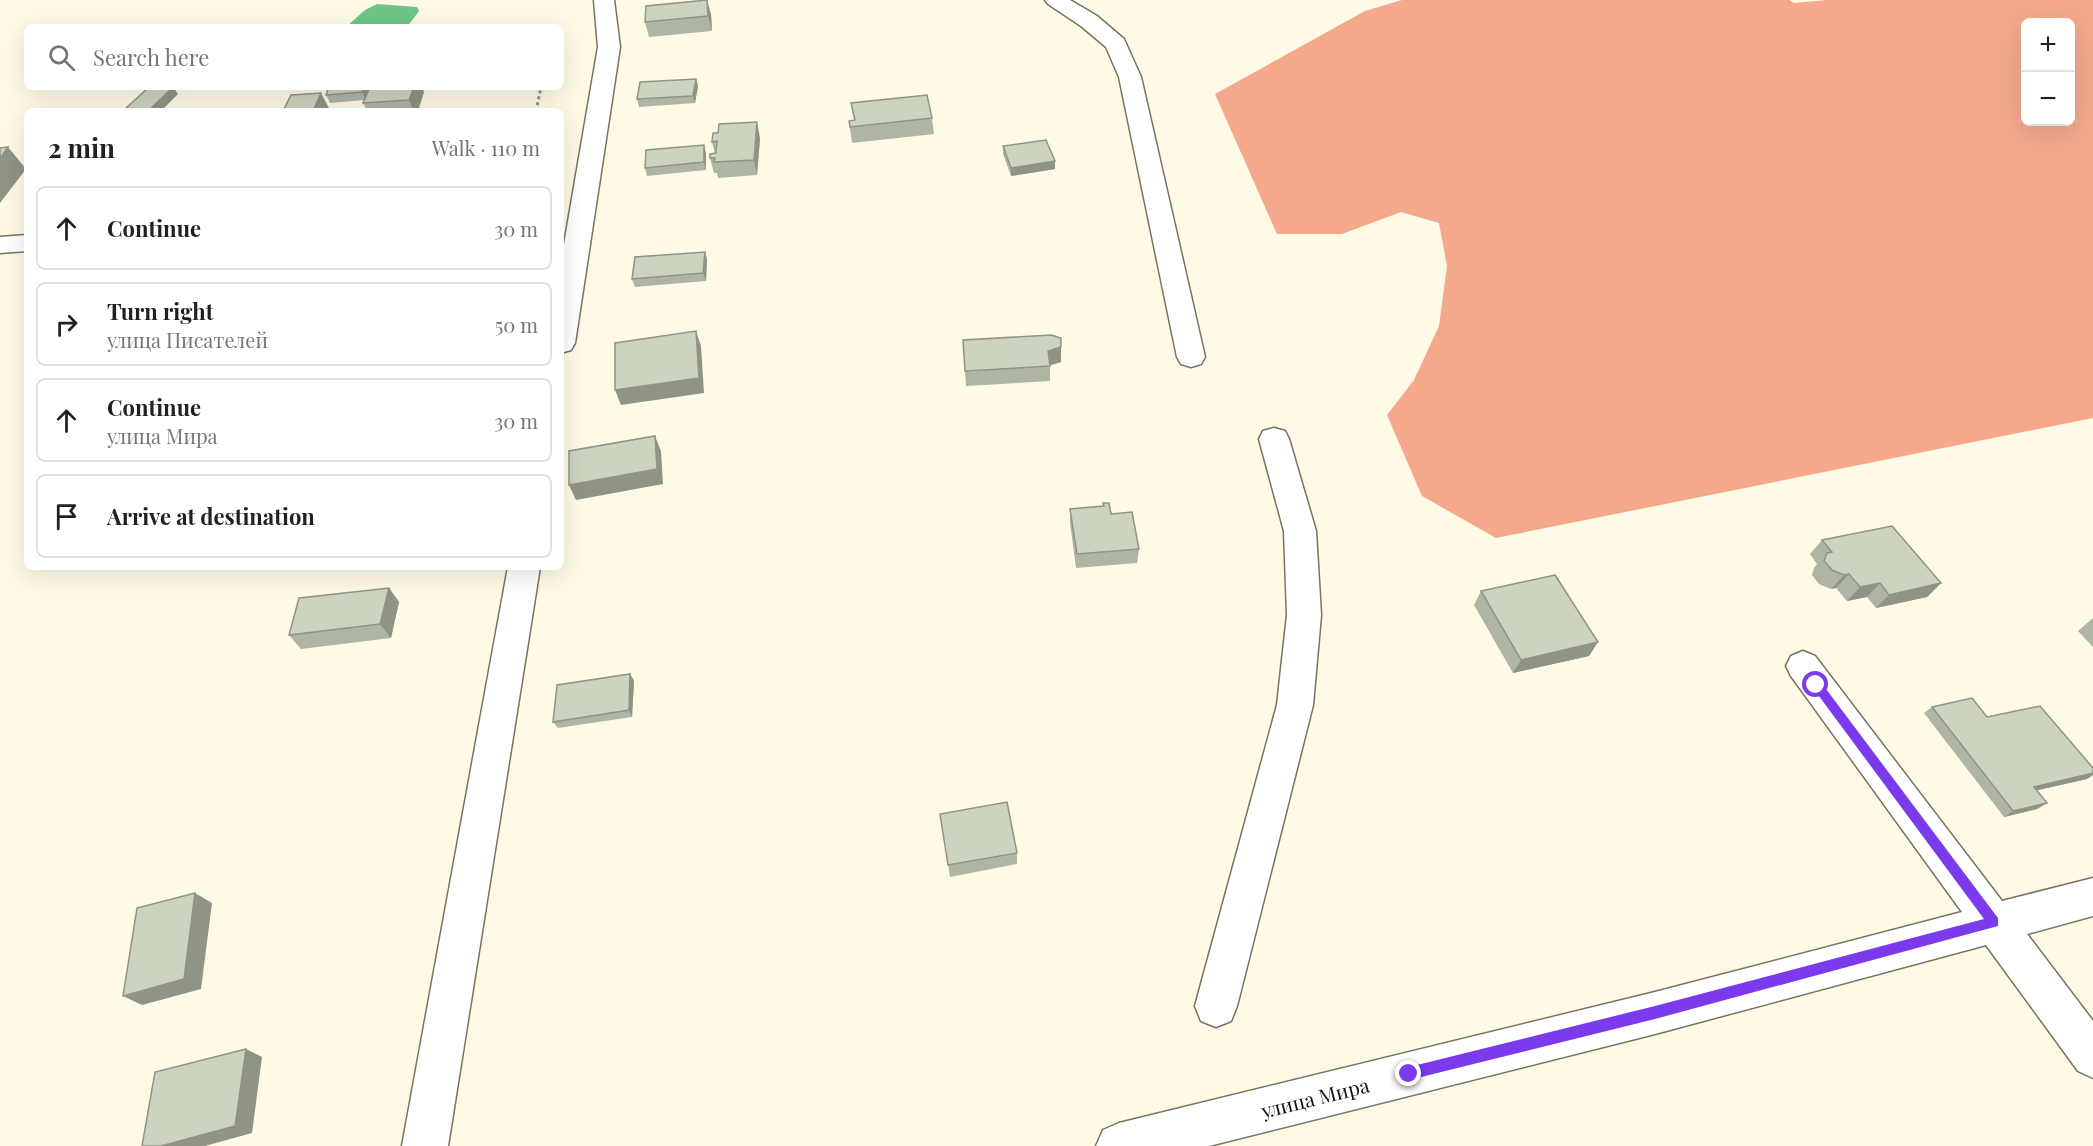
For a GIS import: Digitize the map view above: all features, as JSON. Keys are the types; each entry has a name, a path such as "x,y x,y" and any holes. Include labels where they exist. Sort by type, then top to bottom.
{"street":[{"path":"564,305 573,195 609,47 604,0"},
{"path":"1055,0 1089,21 1116,44 1130,78 1191,357"},
{"path":"0,245 24,243"},
{"path":"1216,1006 1295,705 1304,615 1300,531 1274,439"},
{"path":"425,1146 523,570"},
{"path":"1803,666 2093,1056"},
{"name":"улица Мира","path":"1119,1146 1187,1138 2093,897"}],"path":[{"path":"537,108 540,90"}],"shaded area":[{"path":"1402,0 1789,0 1794,3 1827,0 2093,0 2093,418 1496,538 1422,496 1387,415 1414,380 1439,326 1447,266 1439,223 1401,212 1342,234 1277,234 1215,94 1365,11"},
{"path":"377,4 417,7 419,11 409,24 349,24 365,10"}],"building":[{"path":"707,0 708,16 645,22 646,6"},
{"path":"696,79 693,96 637,99 640,82"},
{"path":"146,90 170,90 151,108 126,108"},
{"path":"328,90 363,90 362,92 326,95"},
{"path":"369,90 413,90 409,100 363,103"},
{"path":"321,93 314,108 284,108 291,95"},
{"path":"927,95 932,118 850,127 849,121 855,120 851,103"},
{"path":"757,122 754,160 714,162 715,158 710,158 710,154 716,153 717,141 712,142 713,133 718,133 719,124"},
{"path":"1046,140 1055,161 1011,168 1003,146"},
{"path":"704,145 704,162 645,168 646,150"},
{"path":"8,147 0,158 0,148"},
{"path":"705,252 703,273 632,279 635,257"},
{"path":"696,331 699,378 615,390 615,343"},
{"path":"1051,335 1061,338 1061,347 1048,351 1050,366 965,371 963,340"},
{"path":"655,436 657,469 569,485 569,451"},
{"path":"1103,503 1109,503 1111,514 1132,512 1139,549 1077,554 1070,509 1104,506"},
{"path":"1892,526 1941,583 1889,595 1880,583 1860,587 1849,574 1844,575 1832,570 1824,561 1827,553 1832,552 1822,540"},
{"path":"1555,575 1598,642 1521,660 1481,591"},
{"path":"389,588 380,624 289,635 299,598"},
{"path":"630,674 629,710 553,722 557,685"},
{"path":"1972,698 1987,717 2040,706 2093,768 2093,773 2034,787 2047,803 2013,811 1932,707"},
{"path":"1007,802 1017,853 948,865 940,814"},
{"path":"195,893 184,979 123,996 137,908"},
{"path":"246,1049 235,1126 161,1146 142,1146 155,1072"}],"route":[{"path":"1409,1074 1655,1012 1994,922 1816,685"}]}
